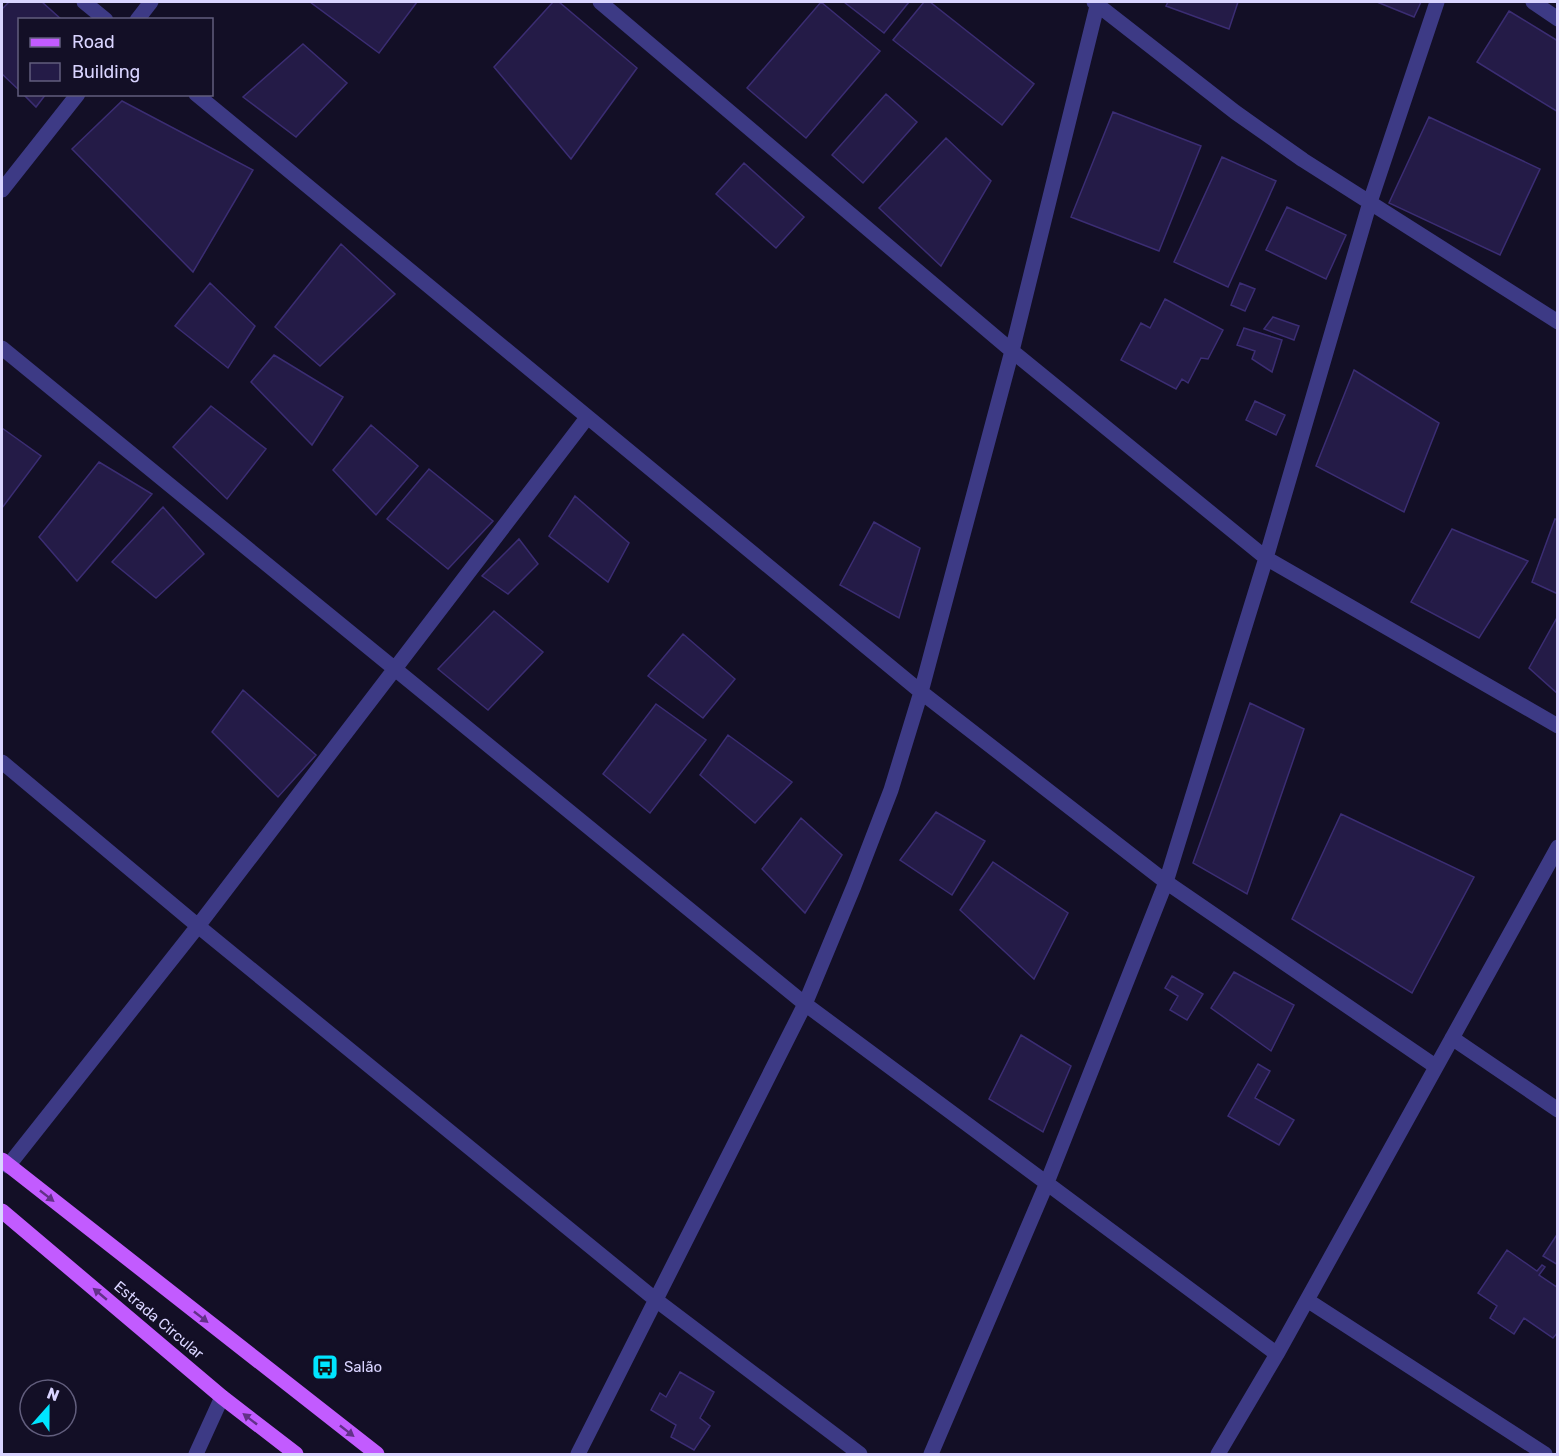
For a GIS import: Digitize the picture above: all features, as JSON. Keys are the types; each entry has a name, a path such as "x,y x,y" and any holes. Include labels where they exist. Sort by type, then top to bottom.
{"main road":[{"path":"5,1163 377,1455"},
{"name":"Estrada Circular","path":"2,1211 222,1397 296,1455"}],"street":[{"path":"84,2 104,18"},
{"path":"139,18 151,2"},
{"path":"600,2 1012,351 1266,558 1557,726"},
{"path":"578,1455 805,1004 891,790 921,692 1012,351 1096,2 1235,112 1557,322"},
{"path":"931,1455 1046,1185 1166,882 1266,558 1370,202 1437,2"},
{"path":"1533,2 1557,19"},
{"path":"2,190 76,96"},
{"path":"198,96 921,692 1166,882 1435,1066"},
{"path":"2,348 805,1004 1046,1185 1277,1354"},
{"path":"5,1163 198,926 586,418"},
{"path":"2,762 198,926 656,1300 860,1455"},
{"path":"1218,1455 1277,1354 1557,847"},
{"path":"1452,1038 1557,1110"},
{"path":"1307,1300 1545,1455"},
{"path":"196,1455 222,1397"}],"building":[{"path":"9,2 42,2 60,18 18,18 18,89 2,74 2,9"},
{"path":"310,2 417,2 379,53"},
{"path":"553,2 559,2 637,68 571,159 494,67"},
{"path":"821,2 880,51 806,138 747,88"},
{"path":"844,2 909,2 884,33"},
{"path":"924,2 930,2 1034,84 1002,125 893,40"},
{"path":"1168,2 1238,2 1229,29 1166,6"},
{"path":"1377,2 1421,2 1414,17"},
{"path":"1509,11 1558,41 1558,112 1477,62"},
{"path":"303,44 347,83 296,137 243,97"},
{"path":"886,94 917,122 863,183 832,155"},
{"path":"25,96 44,96 36,107"},
{"path":"122,101 253,170 193,272 72,149"},
{"path":"1113,112 1201,146 1159,251 1071,217"},
{"path":"1429,117 1540,169 1500,255 1389,203"},
{"path":"946,138 991,181 941,266 879,208"},
{"path":"1222,157 1276,181 1228,287 1174,262"},
{"path":"744,163 804,217 776,248 716,194"},
{"path":"1287,207 1346,235 1326,279 1266,250"},
{"path":"341,244 395,294 320,366 275,327"},
{"path":"210,283 255,326 228,368 175,326"},
{"path":"1240,283 1255,289 1245,311 1231,305"},
{"path":"1165,299 1223,330 1208,359 1201,358 1188,383 1182,379 1176,389 1121,360 1141,323 1150,328"},
{"path":"1273,317 1299,326 1294,340 1264,329"},
{"path":"1244,328 1282,340 1272,372 1252,359 1255,351 1237,345"},
{"path":"274,355 343,397 312,445 251,382"},
{"path":"1354,370 1439,423 1404,512 1316,466"},
{"path":"1255,401 1285,415 1276,435 1246,420"},
{"path":"211,406 266,449 227,499 173,447"},
{"path":"371,425 418,466 376,515 333,470"},
{"path":"2,428 41,456 2,508"},
{"path":"99,462 152,494 77,581 39,537"},
{"path":"429,469 493,521 448,569 387,519"},
{"path":"575,496 629,543 608,582 549,536"},
{"path":"163,507 204,554 156,598 112,562"},
{"path":"1555,519 1558,520 1558,594 1532,582"},
{"path":"874,522 920,548 899,618 840,585"},
{"path":"1452,529 1528,561 1479,638 1411,602"},
{"path":"519,539 538,564 508,594 482,576"},
{"path":"494,611 543,652 488,710 438,669"},
{"path":"1558,616 1558,694 1529,668"},
{"path":"683,634 735,679 703,718 648,676"},
{"path":"243,690 316,755 278,797 212,732"},
{"path":"1250,703 1304,729 1247,894 1193,863"},
{"path":"656,704 706,740 650,813 603,774"},
{"path":"728,735 792,782 755,823 700,775"},
{"path":"936,812 985,841 952,895 900,860"},
{"path":"1341,814 1474,877 1412,993 1292,919"},
{"path":"801,818 842,855 805,913 762,869"},
{"path":"993,862 1068,913 1034,979 960,910"},
{"path":"1234,972 1294,1005 1271,1051 1211,1008"},
{"path":"1172,976 1203,994 1187,1020 1170,1010 1178,996 1165,988"},
{"path":"1021,1035 1071,1066 1043,1132 989,1099"},
{"path":"1258,1064 1270,1071 1255,1098 1294,1120 1279,1145 1228,1116"},
{"path":"1558,1233 1558,1265 1543,1256"},
{"path":"1507,1250 1537,1271 1542,1265 1545,1267 1539,1275 1558,1288 1558,1332 1553,1338 1524,1318 1514,1334 1490,1318 1497,1306 1478,1293"},
{"path":"680,1372 714,1392 700,1418 710,1426 694,1450 671,1437 676,1425 651,1410 660,1393 666,1397"}],"place":[{"name":"Salão","path":"325,1367"}]}
